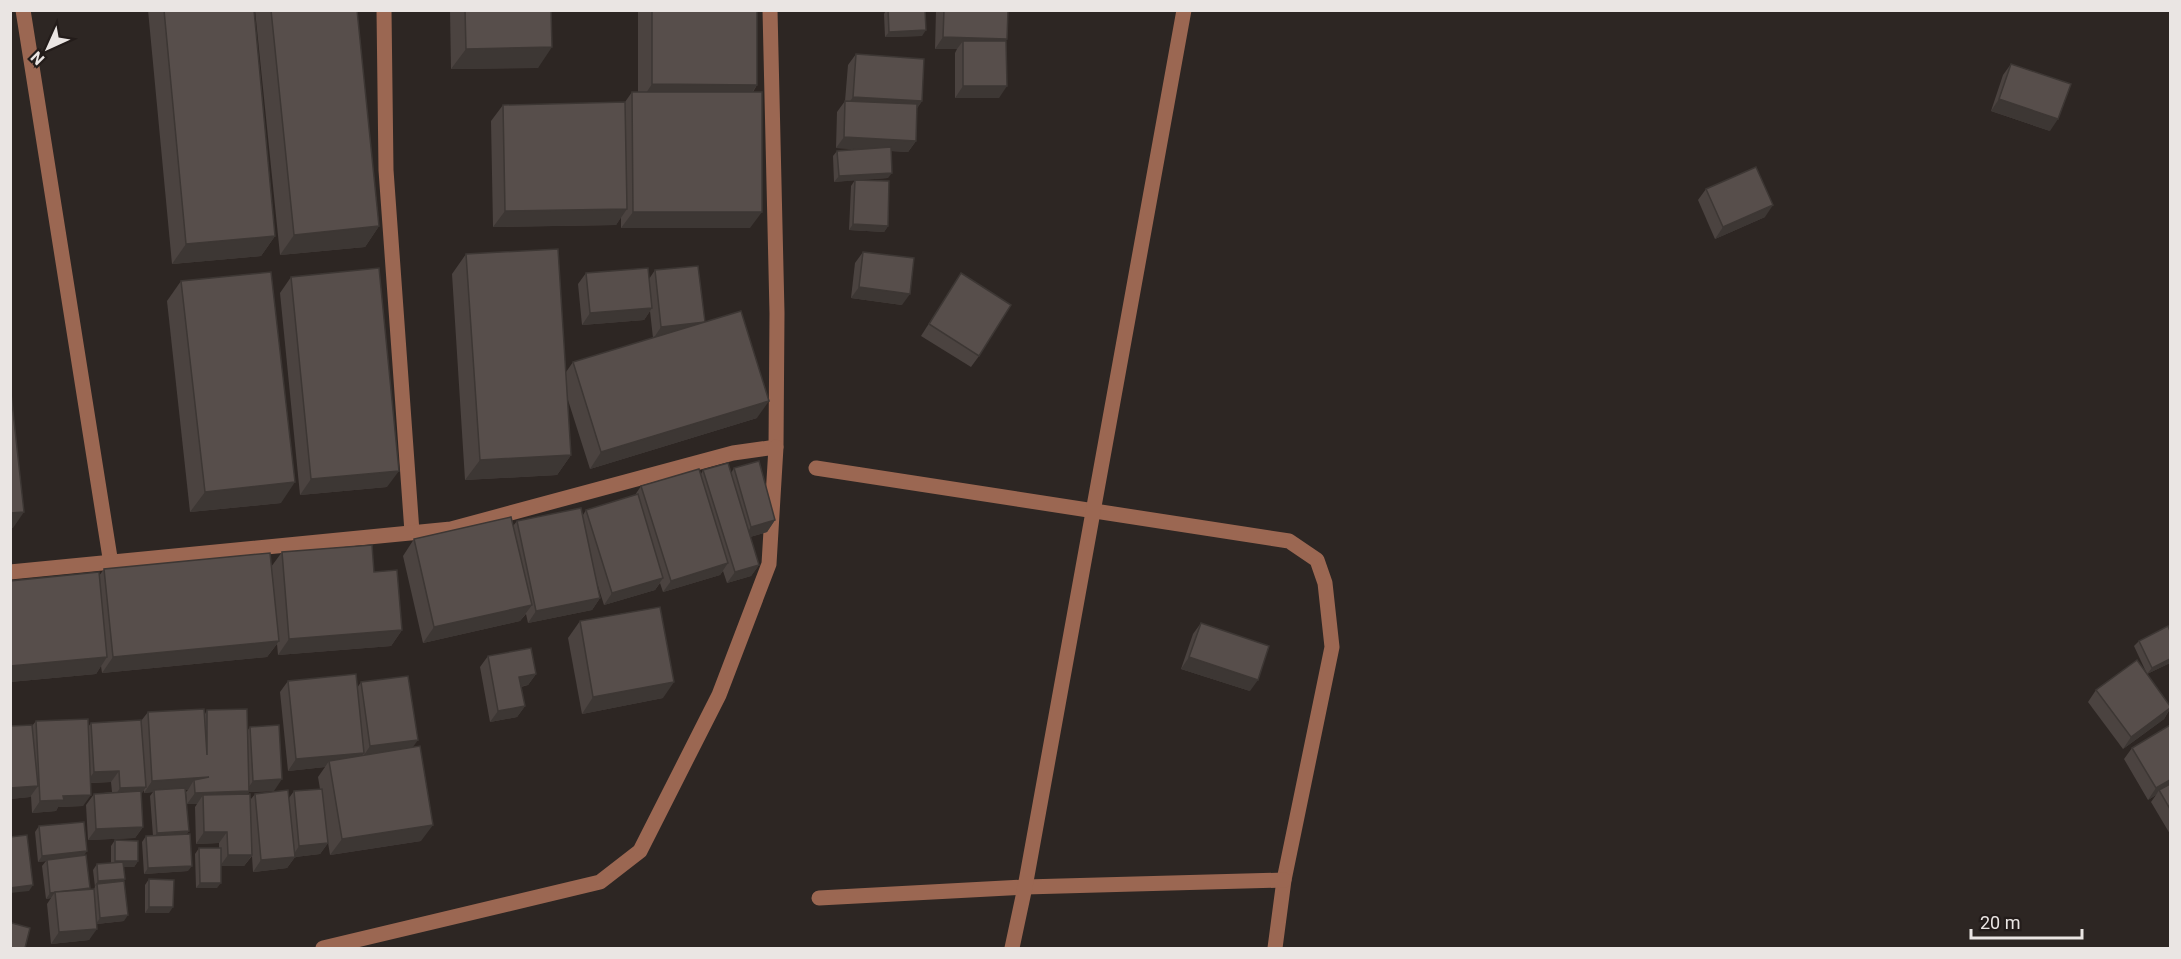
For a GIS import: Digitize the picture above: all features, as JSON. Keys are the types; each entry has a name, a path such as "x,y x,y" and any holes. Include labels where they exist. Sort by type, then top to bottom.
{"street":[{"path":"23,10 111,564"},
{"path":"384,10 386,170 412,532"},
{"path":"323,948 600,882 640,851 719,695 769,564 776,447 777,313 770,10"},
{"path":"1012,948 1184,10"},
{"path":"10,572 111,564 451,529 733,453 776,447"},
{"path":"816,468 1289,541 1317,560 1324,583 1332,647 1284,880 1275,948"},
{"path":"819,898 1025,887 1284,880"}],"building":[{"path":"164,10 254,10 275,236 186,244"},
{"path":"271,10 357,10 379,226 294,235"},
{"path":"465,10 551,10 552,47 466,49"},
{"path":"652,10 757,10 757,85 652,84"},
{"path":"888,10 925,10 926,30 889,32"},
{"path":"944,10 1008,10 1007,39 943,37"},
{"path":"963,41 1006,41 1007,86 963,86"},
{"path":"856,54 924,59 922,101 853,97"},
{"path":"2011,64 2071,84 2058,119 1999,99"},
{"path":"632,92 762,92 762,212 633,212"},
{"path":"845,101 917,104 916,141 844,137"},
{"path":"625,102 627,209 505,211 503,105"},
{"path":"891,147 892,173 839,176 837,151"},
{"path":"1756,167 1773,205 1723,227 1706,189"},
{"path":"855,180 889,181 888,226 853,224"},
{"path":"558,249 571,455 480,460 466,254"},
{"path":"863,252 914,258 910,294 859,287"},
{"path":"698,266 705,322 661,327 655,270"},
{"path":"379,268 399,471 311,479 291,277"},
{"path":"648,268 652,308 590,313 586,273"},
{"path":"271,272 295,482 205,492 181,281"},
{"path":"961,273 1011,305 979,356 929,324"},
{"path":"741,311 769,401 601,452 573,362"},
{"path":"10,384 24,512 10,513"},
{"path":"759,461 775,520 751,527 734,468"},
{"path":"728,463 759,565 735,572 703,470"},
{"path":"699,469 728,563 671,581 641,486"},
{"path":"638,494 663,578 612,593 586,510"},
{"path":"581,508 600,598 536,611 517,521"},
{"path":"511,517 532,605 434,627 414,539"},
{"path":"372,545 374,572 397,570 402,630 289,639 282,552"},
{"path":"270,553 279,641 113,657 104,569"},
{"path":"99,572 107,657 10,666 10,581"},
{"path":"660,607 674,682 593,697 580,621"},
{"path":"1201,623 1269,646 1258,680 1189,657"},
{"path":"2168,626 2170,659 2152,668 2139,641"},
{"path":"531,648 536,674 519,677 525,706 498,711 488,656"},
{"path":"2137,660 2170,708 2131,737 2096,690"},
{"path":"356,674 364,753 296,759 288,681"},
{"path":"408,676 418,740 370,746 361,682"},
{"path":"204,709 207,755 207,710 247,709 249,791 195,793 194,780 209,777 152,781 148,712"},
{"path":"88,719 91,795 63,796 64,800 40,801 36,721"},
{"path":"141,720 146,787 120,788 119,771 94,772 91,723"},
{"path":"32,725 38,786 10,788 10,726"},
{"path":"279,725 282,779 253,781 250,727"},
{"path":"2170,725 2170,780 2156,788 2132,748"},
{"path":"420,746 433,825 342,839 329,761"},
{"path":"2170,784 2170,809 2159,790"},
{"path":"185,788 189,831 157,833 154,790"},
{"path":"322,789 328,843 299,846 294,791"},
{"path":"288,790 295,857 261,860 255,794"},
{"path":"141,791 143,827 96,829 94,794"},
{"path":"250,794 252,855 228,855 227,832 204,832 203,795"},
{"path":"84,822 87,851 42,856 39,826"},
{"path":"190,834 192,866 148,868 146,836"},
{"path":"27,835 33,885 10,888 10,837"},
{"path":"115,840 138,841 138,861 115,861"},
{"path":"199,848 221,848 221,883 200,883"},
{"path":"86,855 90,888 50,893 47,860"},
{"path":"123,862 125,879 98,881 97,864"},
{"path":"149,879 174,880 173,907 149,907"},
{"path":"124,881 128,915 100,918 97,884"},
{"path":"94,889 97,929 59,932 55,892"},
{"path":"12,923 30,928 25,948 10,948"}]}
